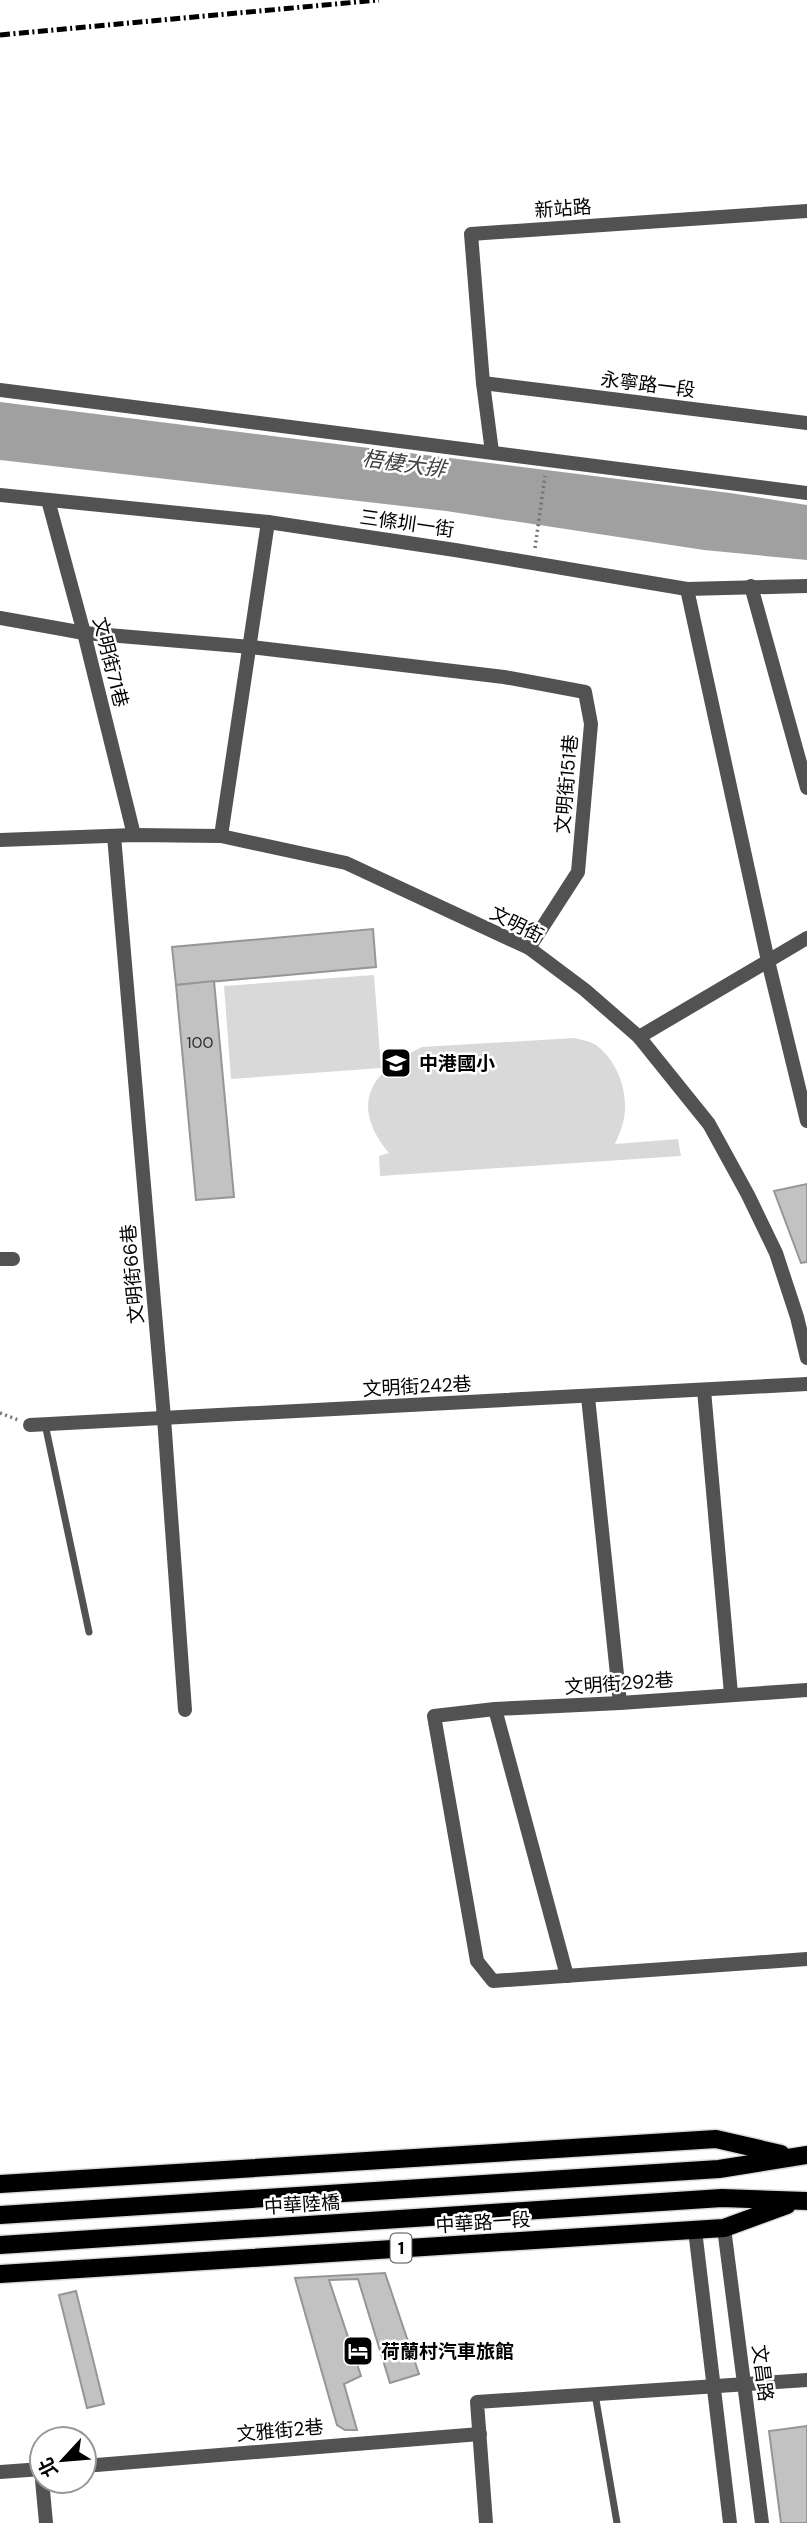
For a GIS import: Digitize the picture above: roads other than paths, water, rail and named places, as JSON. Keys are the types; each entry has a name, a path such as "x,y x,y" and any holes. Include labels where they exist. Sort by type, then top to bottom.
{"main road":[{"path":"0,2184 716,2139 799,2155"},
{"name":"中華陸橋","path":"0,2215 719,2169 799,2155"},
{"name":"中華路一段","path":"606,2205 722,2198 802,2201"},
{"name":"中華路一段","path":"0,2274 724,2228 802,2201"},
{"name":"中華陸橋","path":"0,2245 606,2205"}],"street":[{"name":"新站路","path":"483,383 471,234 807,211"},
{"name":"永寧路一段","path":"483,383 807,423"},
{"path":"483,383 492,453"},
{"path":"0,390 807,494"},
{"name":"三條圳一街","path":"0,495 268,523 687,589 807,586"},
{"name":"文明街71巷","path":"48,500 134,835"},
{"path":"221,836 268,523"},
{"path":"751,586 807,788"},
{"path":"687,589 768,961 807,1121"},
{"path":"0,618 84,633 251,648"},
{"name":"文明街151巷","path":"251,648 504,677 585,692 591,724 578,872 529,948"},
{"name":"文明街","path":"0,840 134,835 221,836 346,863 529,948 585,990 639,1037 709,1124 748,1195 776,1254 797,1317 807,1358"},
{"name":"文明街66巷","path":"114,836 185,1710"},
{"path":"639,1037 807,938"},
{"name":"文明街242巷","path":"30,1424 807,1384"},
{"path":"704,1390 731,1694"},
{"path":"588,1397 620,1703"},
{"name":"文明街292巷","path":"567,1976 494,1981 477,1961 434,1716 495,1709 807,1690"},
{"path":"495,1709 567,1976 807,1959"},
{"name":"文昌路","path":"724,2228 762,2523"},
{"path":"695,2230 730,2523"},
{"path":"486,2523 477,2402 807,2379"},
{"name":"文雅街2巷","path":"98,2465 480,2434"},
{"path":"0,2472 28,2470"},
{"path":"43,2495 46,2523"}],"lane":[{"path":"45,1424 89,1632"},
{"path":"595,2394 617,2523"}],"water":[{"name":"梧棲大排","path":"0,402 730,493 807,505 807,560 704,550 446,511 0,460"}],"railway":[{"path":"0,35 379,0"}],"place":[{"name":"中港國小","path":"396,1063"},
{"name":"荷蘭村汽車旅館","path":"358,2351"}]}
